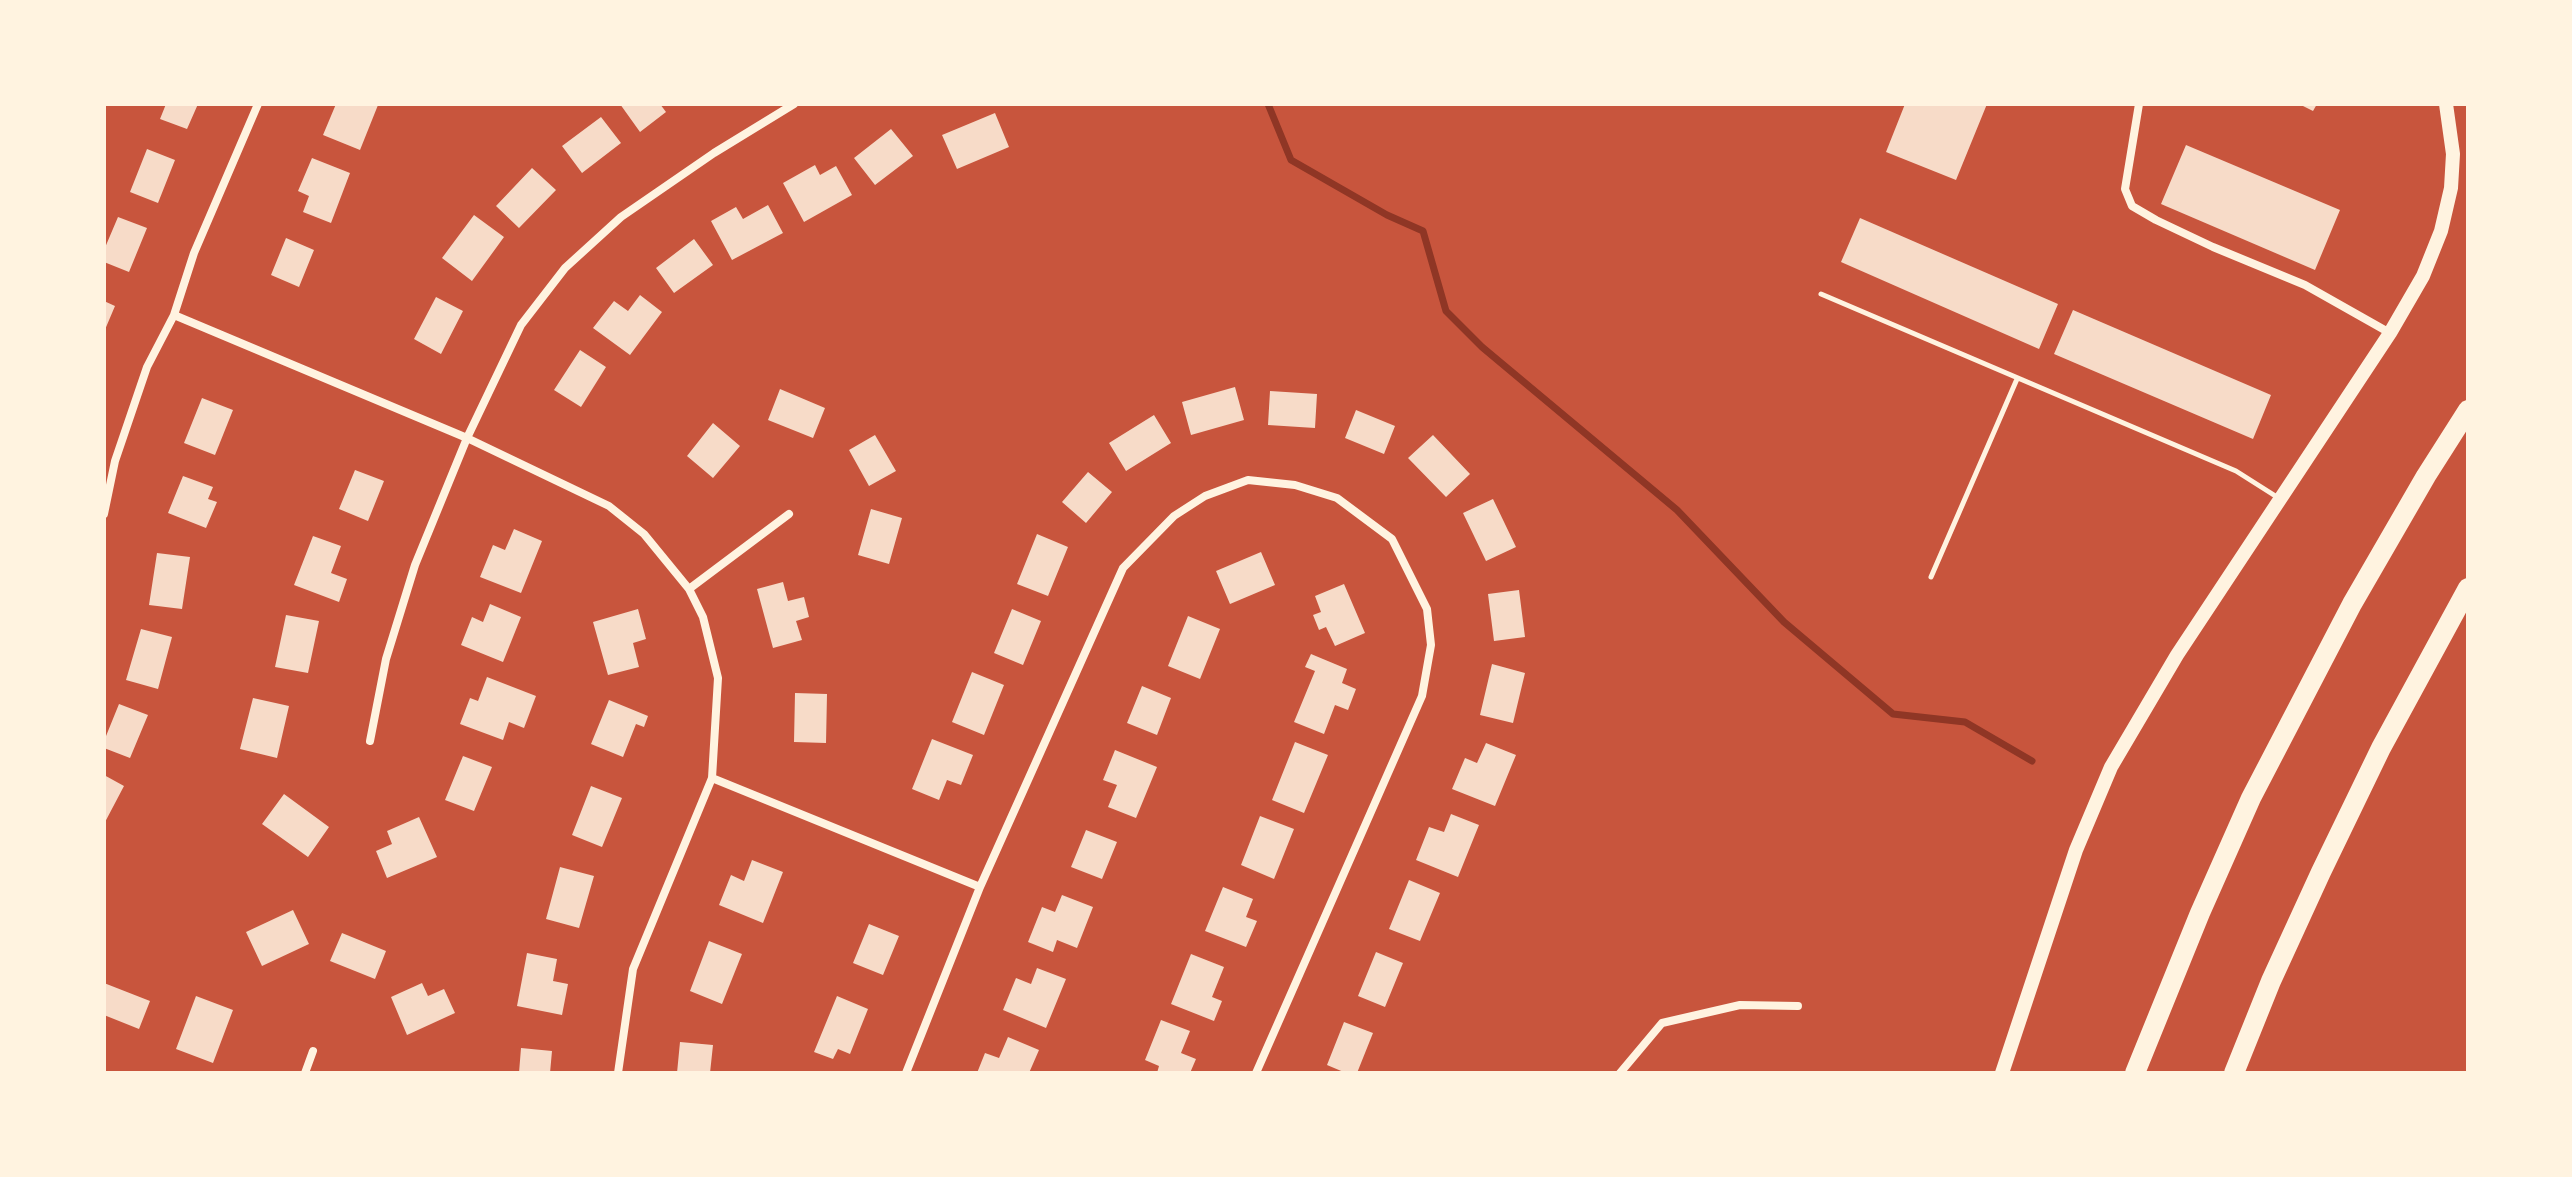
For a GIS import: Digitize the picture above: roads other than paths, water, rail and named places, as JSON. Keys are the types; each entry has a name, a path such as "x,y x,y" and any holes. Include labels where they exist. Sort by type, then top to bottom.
{"highway":[{"path":"2135,1073 2200,913 2277,746 2352,604 2468,410"},
{"path":"2234,1073 2271,981 2327,858 2381,748 2468,588"}],"street":[{"path":"104,514 115,461 147,367 174,315 194,253 258,104"},
{"path":"370,741 386,659 415,565 467,438 521,325 565,268 621,217 714,153 794,104"},
{"path":"2139,104 2125,189 2132,206 2213,247 2305,285 2390,333"},
{"path":"2002,1073 2076,850 2111,767 2177,655 2390,333 2423,276 2441,231 2451,188 2453,154 2446,104"},
{"path":"174,315 467,438 609,506 644,534 689,589 703,617 718,678 712,778 633,969 618,1073"},
{"path":"906,1073 980,887 1123,568 1174,516 1205,496 1248,480 1295,485 1337,498 1392,539 1427,609 1431,645 1422,696 1256,1073"},
{"path":"689,589 789,514"},
{"path":"712,778 980,887"},
{"path":"1620,1073 1662,1023 1740,1005 1798,1006"},
{"path":"305,1073 313,1051"}],"lane":[{"path":"1821,294 2236,471 2281,499"},
{"path":"1931,577 2017,379"}],"waterway":[{"path":"1268,104 1291,160 1387,215 1423,231 1446,311 1482,347 1677,510 1784,622 1893,714 1965,722 2032,761"}]}
